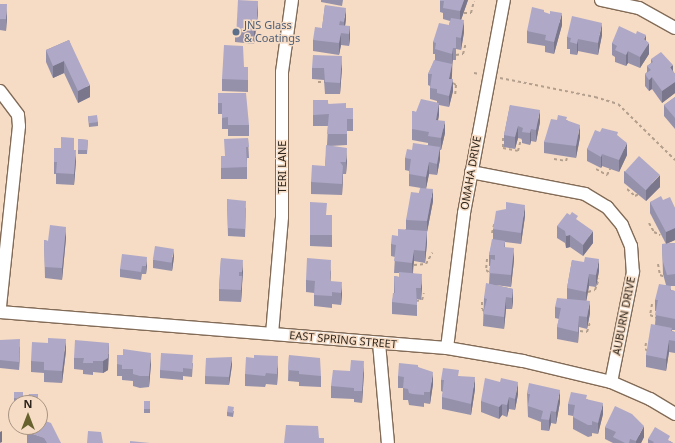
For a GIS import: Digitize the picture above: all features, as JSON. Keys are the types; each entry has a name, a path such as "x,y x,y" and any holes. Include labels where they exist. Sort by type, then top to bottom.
{"street":[{"name":"TERI LANE","path":"272,334 282,217 282,72 292,0"},
{"name":"OMAHA DRIVE","path":"447,348 471,172 504,0"},
{"path":"601,0 639,8 675,28"},
{"path":"0,91 18,115 19,126 0,308"},
{"name":"AUBURN DRIVE","path":"471,172 585,194 607,207 622,225 631,246 633,272 611,382"},
{"name":"EAST SPRING STREET","path":"0,312 447,348 523,361 611,382 650,399 675,414"},
{"path":"379,343 388,443"}],"path":[{"path":"464,13 471,13 474,1"},
{"path":"456,56 463,54 466,43"},
{"path":"474,73 480,74"},
{"path":"496,77 595,97 618,104 675,160"},
{"path":"318,82 325,82"},
{"path":"453,83 456,86 455,97"},
{"path":"503,138 503,148 518,151 522,139"},
{"path":"554,159 566,161 568,158"},
{"path":"596,169 607,175 610,170"},
{"path":"627,189 635,196 639,194"},
{"path":"492,233 493,223 498,221"},
{"path":"649,223 654,232 660,235"},
{"path":"414,265 426,264 432,253"},
{"path":"487,259 486,270 491,274"},
{"path":"658,264 660,275 665,277"},
{"path":"588,292 596,290 599,279"},
{"path":"416,301 422,300 424,293"},
{"path":"482,302 482,309 486,312"},
{"path":"652,304 650,315 657,318"},
{"path":"580,330 587,332 590,322"},
{"path":"646,343 646,352 650,352"}],"building":[{"path":"238,0 258,1 256,31 236,30"},
{"path":"440,0 464,0 460,11 443,8 444,1"},
{"path":"0,4 7,4 6,19 0,19"},
{"path":"325,5 346,8 344,22 340,21 339,25 350,26 349,34 341,33 339,43 313,40 315,27 322,28"},
{"path":"532,7 544,10 544,12 550,14 550,11 562,13 554,42 545,40 546,35 527,31"},
{"path":"572,16 602,23 598,43 578,39 577,44 570,42 571,38 567,37"},
{"path":"451,18 464,20 461,38 456,37 456,48 453,48 452,54 435,49 436,43 433,42 439,23 449,25"},
{"path":"619,26 636,34 637,31 646,35 644,39 649,43 640,57 628,51 626,55 615,50 617,46 612,43"},
{"path":"69,40 90,85 78,91 64,61 53,66 46,50"},
{"path":"224,45 243,46 244,67 248,67 248,80 222,79"},
{"path":"661,52 673,65 670,67 675,74 675,82 662,91 652,77 649,80 645,74 651,70 647,66 653,62 651,59"},
{"path":"313,55 342,56 340,83 325,82 324,68 312,68"},
{"path":"434,60 452,64 449,79 453,79 449,96 437,93 437,89 430,88 432,74 428,74"},
{"path":"218,93 246,93 249,125 228,125 228,117 222,118 222,103 218,103"},
{"path":"675,97 675,118 664,105"},
{"path":"421,99 439,103 436,120 445,121 441,138 428,136 429,132 412,129 412,111 416,112"},
{"path":"313,100 328,100 328,104 346,103 346,108 353,108 353,119 347,119 347,134 327,134 329,114 313,115"},
{"path":"510,105 540,110 536,130 531,129 530,133 522,132 523,128 518,126 515,137 504,135"},
{"path":"97,115 98,122 89,123 88,116"},
{"path":"558,115 567,117 566,120 580,125 576,146 544,142 551,119 557,120"},
{"path":"602,128 618,132 617,135 627,143 619,160 602,154 601,157 587,149 595,130 600,132"},
{"path":"61,137 74,138 74,150 76,150 74,174 56,173 57,162 54,162 54,148 61,148"},
{"path":"248,138 249,147 246,147 247,167 221,168 221,156 225,156 224,139"},
{"path":"78,139 88,140 87,150 78,150"},
{"path":"413,143 440,147 437,164 429,162 426,177 409,174 411,159 405,158 407,149 412,150"},
{"path":"326,145 347,148 346,162 340,162 343,166 342,184 311,182 312,165 325,166"},
{"path":"639,156 660,175 646,190 625,172"},
{"path":"420,188 433,189 427,221 406,220 411,192 419,193"},
{"path":"661,196 663,200 670,197 675,208 675,228 666,232 650,202"},
{"path":"227,199 246,201 245,229 228,228"},
{"path":"310,202 327,203 326,215 332,215 332,235 310,235"},
{"path":"506,202 525,205 521,233 493,229 496,211 506,209"},
{"path":"572,212 578,216 576,219 593,231 583,245 570,235 566,236 565,231 557,226 567,213 570,215"},
{"path":"50,225 66,227 62,268 45,267 44,240 48,241"},
{"path":"398,229 427,231 425,251 414,250 412,263 394,261 396,245 391,244 392,235 398,236"},
{"path":"492,239 505,241 504,247 514,248 511,275 489,273 491,259 495,260 495,255 489,255"},
{"path":"675,243 675,274 667,275 663,262 662,244"},
{"path":"155,246 174,249 172,263 153,260"},
{"path":"122,254 147,257 146,266 142,266 141,272 120,269"},
{"path":"585,257 599,259 596,275 589,274 586,292 567,288 572,260 584,262"},
{"path":"221,258 243,260 242,272 239,272 239,276 242,276 241,290 219,289"},
{"path":"307,258 331,260 330,281 342,282 341,293 332,292 332,296 314,295 315,281 306,280"},
{"path":"399,272 422,274 421,288 416,288 417,305 392,302 393,293 395,293 394,276 399,277"},
{"path":"486,283 513,289 512,298 506,297 504,317 483,314 487,299 484,298"},
{"path":"659,284 671,286 670,290 675,291 675,319 655,315 658,300 655,300"},
{"path":"557,298 590,301 587,317 579,316 578,332 557,327 561,308 555,307"},
{"path":"651,324 672,328 671,331 675,332 675,341 669,340 666,359 646,355"},
{"path":"48,338 66,339 62,371 44,370 44,362 31,361 32,342 48,343"},
{"path":"20,339 19,362 0,360 0,340"},
{"path":"75,340 109,343 108,358 103,361 93,361 93,363 83,363 84,358 74,358"},
{"path":"123,349 151,353 149,376 133,374 133,369 122,369 122,365 117,364 117,355 123,355"},
{"path":"161,353 193,355 192,369 183,368 183,372 160,370"},
{"path":"254,355 278,356 277,374 266,373 265,376 245,374 246,357 254,358"},
{"path":"289,355 320,358 321,376 299,374 299,371 288,370"},
{"path":"232,357 229,377 205,376 206,358"},
{"path":"351,360 364,361 362,391 354,391 354,388 331,386 333,370 350,371"},
{"path":"399,363 418,365 418,367 433,372 430,392 424,392 424,395 413,394 409,393 408,389 403,388 404,377 398,376"},
{"path":"443,368 459,370 458,376 475,377 471,404 442,397 444,380 441,380"},
{"path":"485,378 500,382 501,378 518,382 515,399 509,397 507,405 502,404 499,407 481,401"},
{"path":"529,383 560,390 556,412 551,411 549,420 541,419 543,411 528,406 530,394 527,393"},
{"path":"14,392 23,392 23,395 14,395"},
{"path":"571,392 587,395 586,399 603,403 598,423 592,421 592,425 588,425 573,417 575,405 568,404"},
{"path":"144,401 150,401 150,409 144,409"},
{"path":"228,406 234,407 233,413 227,412"},
{"path":"615,406 632,414 644,426 636,441 630,439 629,443 625,443 613,437 616,432 605,427"},
{"path":"48,422 51,423 61,443 47,443 44,438 36,435 48,435"},
{"path":"286,425 318,426 319,438 324,438 324,443 284,443"},
{"path":"655,427 670,436 668,440 673,443 653,443 654,442 648,439"},
{"path":"88,431 101,432 103,443 87,443"},
{"path":"130,441 150,443 130,443"}],"place":[{"name":"JNS Glass & Coatings","path":"236,32"}]}
